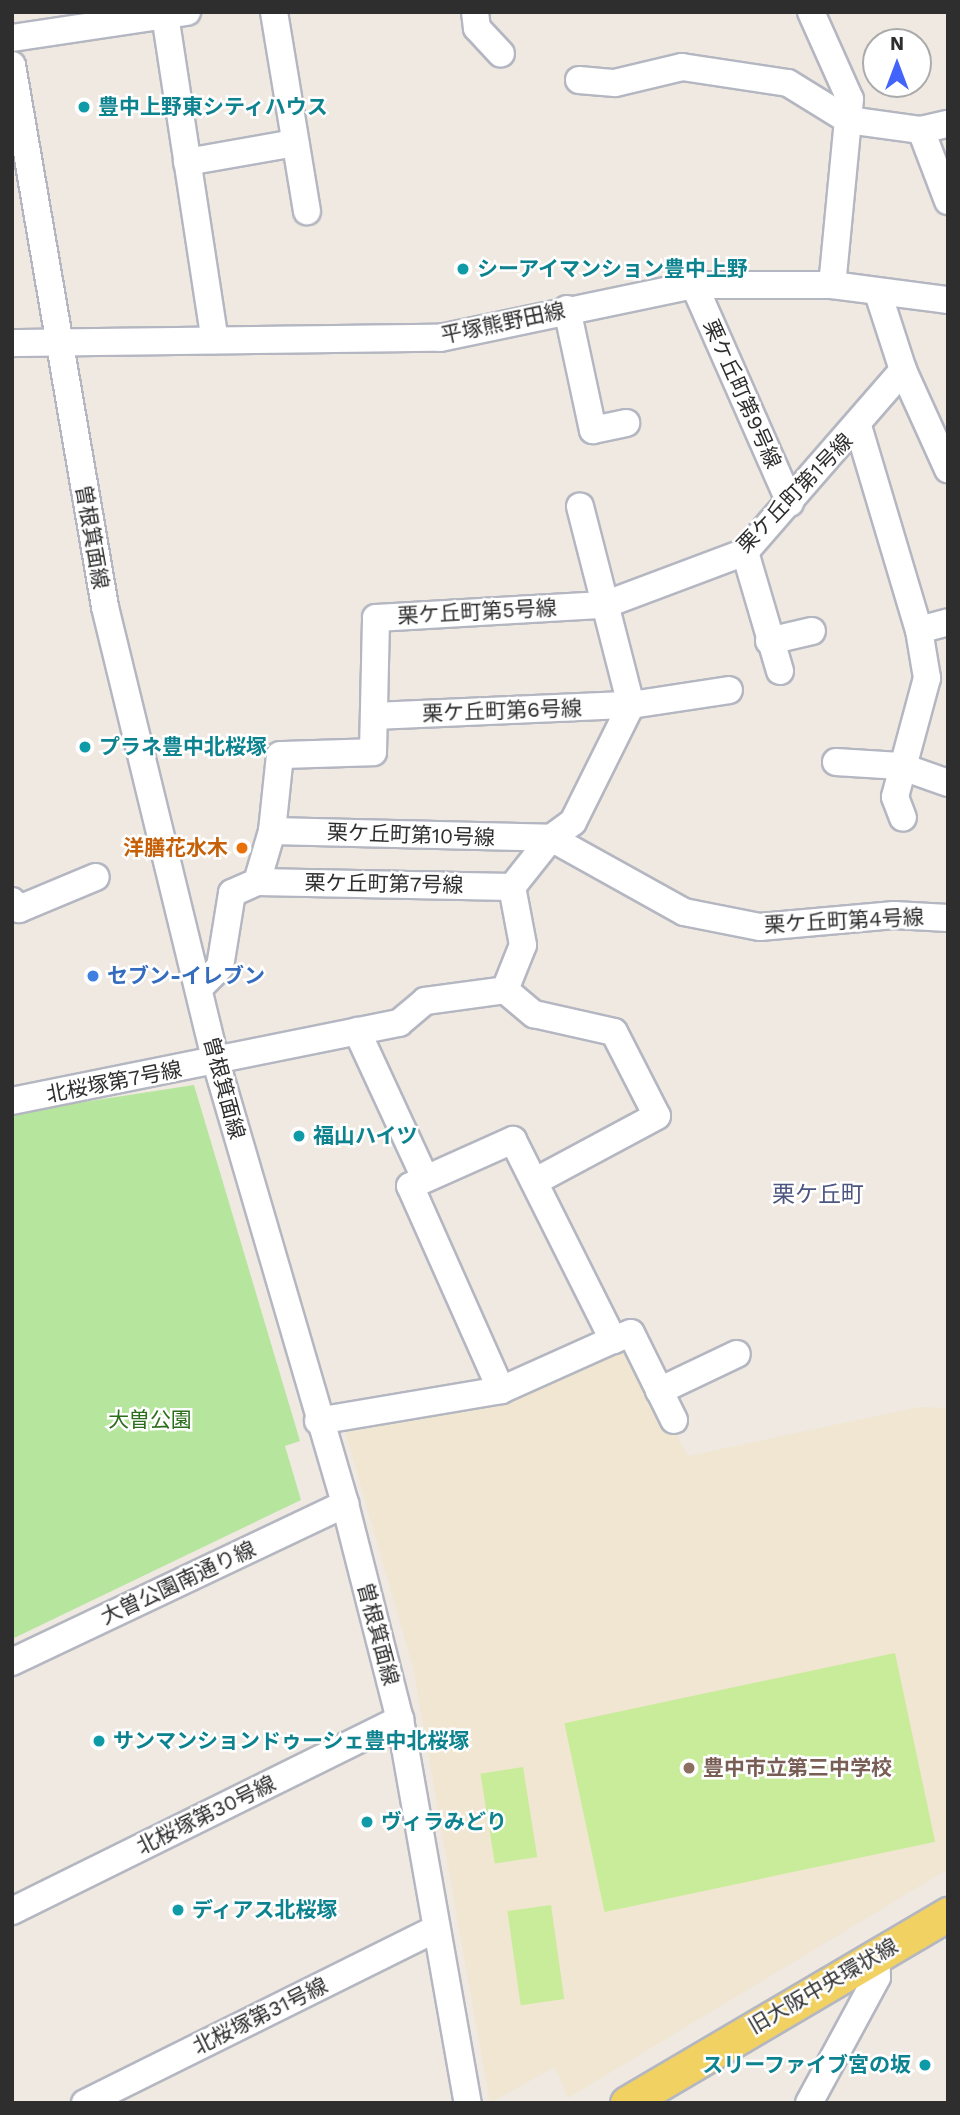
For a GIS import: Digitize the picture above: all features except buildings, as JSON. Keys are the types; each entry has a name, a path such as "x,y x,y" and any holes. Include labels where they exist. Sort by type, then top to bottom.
{"main road":[{"name":"旧大阪中央環状線","path":"627,2103 948,1914"}],"street":[{"path":"274,12 307,211"},
{"path":"475,12 477,28 501,54"},
{"path":"811,12 850,99 832,285"},
{"path":"12,38 176,14 187,162 215,340"},
{"name":"曽根箕面線","path":"12,65 57,342 105,607 216,1062 318,1421 345,1504 400,1719 468,2103"},
{"path":"579,80 615,83 682,67 788,83 848,120 922,130 948,124"},
{"path":"922,130 948,201"},
{"path":"187,162 295,143"},
{"name":"平塚熊野田線","path":"12,343 440,338 567,309 694,285 832,285 948,300"},
{"name":"栗ケ丘町第9号線","path":"694,285 790,503"},
{"path":"878,293 903,370 948,470"},
{"path":"567,309 593,430 626,423"},
{"name":"栗ケ丘町第1号線","path":"604,605 745,552 858,426 903,370"},
{"path":"858,426 919,630 927,678 900,766 895,797 903,818"},
{"path":"505,990 523,945 512,887 551,838 573,822 631,705 580,506"},
{"path":"745,552 780,671"},
{"name":"栗ケ丘町第5号線","path":"257,881 272,831 281,755 373,752 376,618 604,605"},
{"path":"919,630 948,622"},
{"path":"769,641 812,631"},
{"name":"栗ケ丘町第6号線","path":"374,716 631,705 729,690"},
{"path":"836,762 900,766 948,783"},
{"name":"栗ケ丘町第10号線","path":"272,831 551,838"},
{"name":"栗ケ丘町第4号線","path":"551,838 684,912 760,927 894,915 948,918"},
{"path":"12,901 19,909 96,877"},
{"path":"199,988 220,967 232,892 257,881"},
{"name":"栗ケ丘町第7号線","path":"257,881 512,887"},
{"path":"216,1062 399,1023 425,1001 505,990 534,1014 614,1032 657,1116 536,1181"},
{"path":"357,1031 425,1178"},
{"name":"北桜塚第7号線","path":"12,1101 216,1062"},
{"path":"501,1390 410,1186 425,1178 513,1140 536,1181 613,1340"},
{"path":"318,1421 501,1390 631,1333 674,1420"},
{"path":"659,1391 737,1354"},
{"name":"大曽公園南通り線","path":"12,1662 345,1504"},
{"name":"北桜塚第30号線","path":"12,1911 400,1719"},
{"name":"北桜塚第31号線","path":"85,2103 436,1928"},
{"path":"809,2103 877,1978 876,1954"}],"shaded area":[{"name":"豊中市立第三中学校","path":"619,1346 631,1351 688,1456 919,1407 948,1408 948,1869 568,2098 555,2067 490,2103 413,1667 344,1427"}],"green space":[{"name":"大曽公園","path":"194,1085 300,1441 285,1446 301,1500 12,1639 12,1113"},
{"path":"895,1653 935,1842 605,1912 564,1723"},
{"path":"523,1767 537,1857 495,1864 481,1774"},
{"path":"551,1905 564,1999 521,2005 507,1911"}],"place":[{"name":"豊中上野東シティハウス","path":"84,107"},
{"name":"シーアイマンション豊中上野","path":"463,269"},
{"name":"プラネ豊中北桜塚","path":"85,747"},
{"name":"洋膳花水木","path":"242,848"},
{"name":"セブン-イレブン","path":"93,976"},
{"name":"福山ハイツ","path":"299,1136"},
{"name":"サンマンションドゥーシェ豊中北桜塚","path":"99,1741"},
{"name":"豊中市立第三中学校","path":"689,1768"},
{"name":"ヴィラみどり","path":"367,1822"},
{"name":"ディアス北桜塚","path":"178,1910"},
{"name":"スリーファイブ宮の坂","path":"925,2065"}],"district":[{"name":"栗ケ丘町","path":"818,1195"}]}
